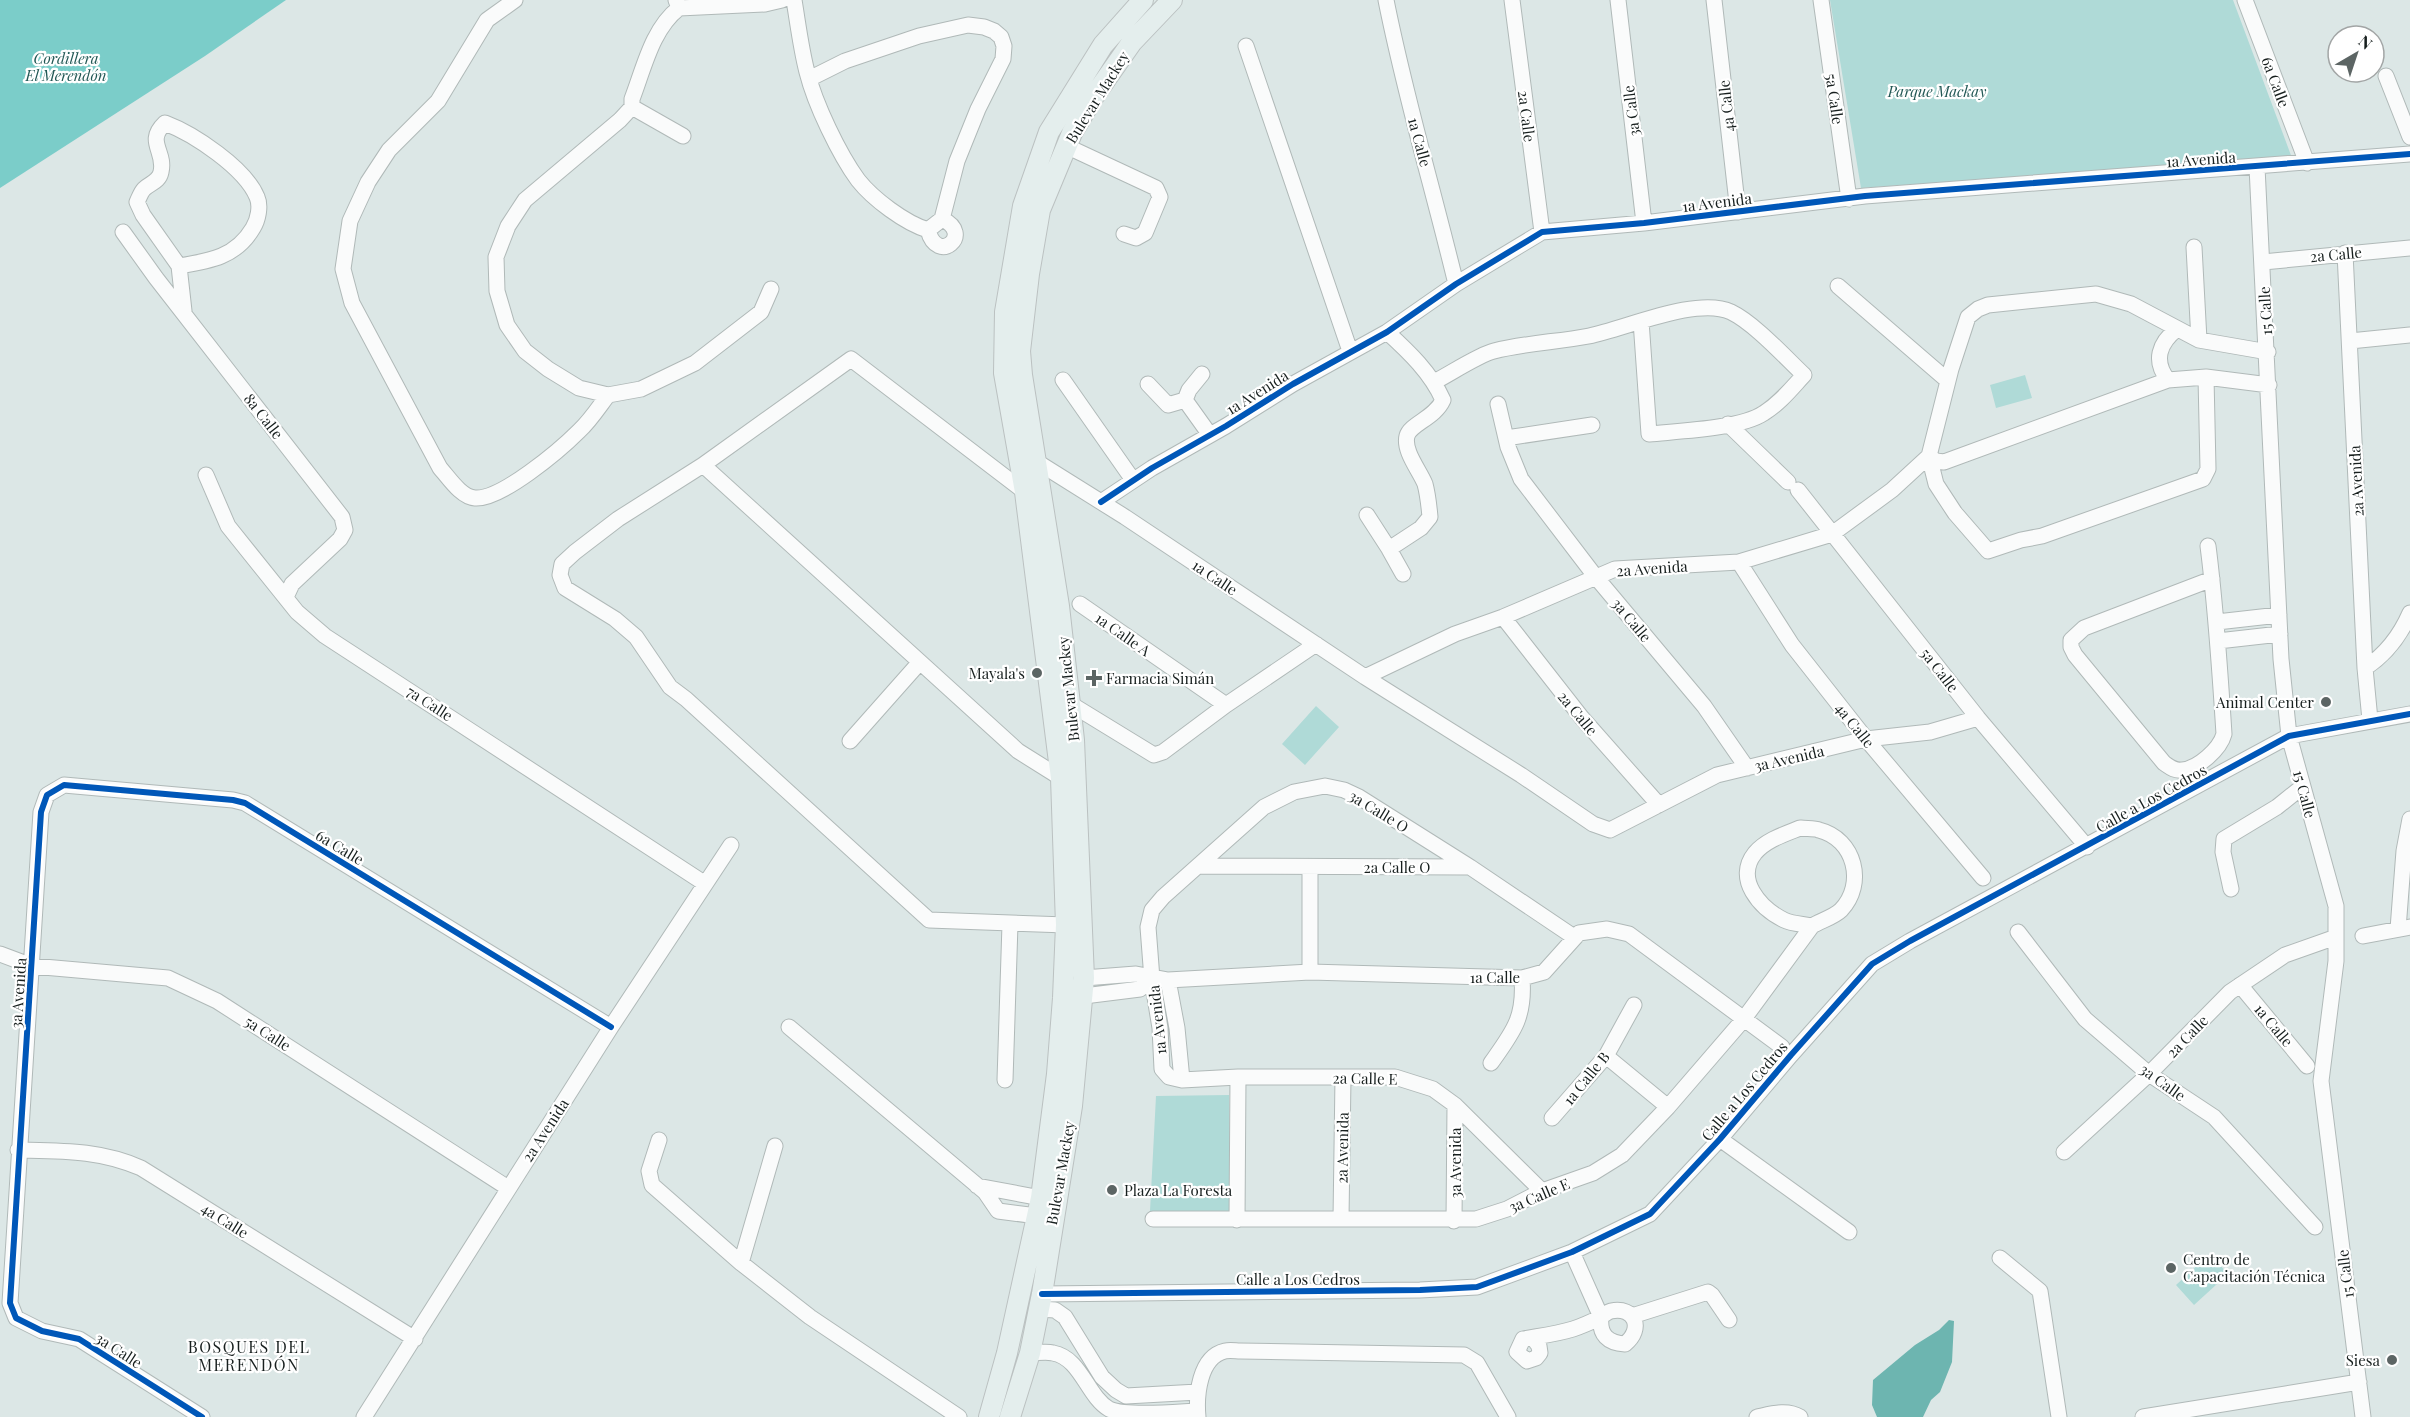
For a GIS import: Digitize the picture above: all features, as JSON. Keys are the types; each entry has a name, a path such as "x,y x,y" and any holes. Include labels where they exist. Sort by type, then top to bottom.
{"main road":[{"name":"Bulevar Mackey","path":"1010,1417 1030,1353 1041,1302 1043,1213 1064,998 1066,925 1061,778 1025,492 1004,373 1005,312 1023,207 1049,132 1102,45 1143,0"},
{"name":"Bulevar Mackey","path":"989,1417 1072,1106 1084,987 1074,741 1059,606 1034,460 1020,351 1029,274 1040,210 1066,146 1092,99 1132,42 1172,0"}],"street":[{"path":"515,0 487,20 438,101 389,150 368,182 350,221 343,269 352,303 440,468 460,490 474,498 495,495 542,463 581,430 608,395"},
{"path":"771,289 761,312 695,363 641,389 608,395 579,388 548,369 525,351 507,325 497,291 496,257 508,226 525,200 620,120 632,107 632,99 651,45 677,4 782,0"},
{"path":"794,0 809,79 828,127 859,180 889,208 913,226 928,230"},
{"name":"1a Calle","path":"1386,0 1400,68 1456,284"},
{"name":"2a Calle","path":"1512,0 1542,232"},
{"name":"3a Calle","path":"1618,0 1644,223"},
{"name":"4a Calle","path":"1714,0 1738,212"},
{"name":"5a Calle","path":"1821,0 1849,199"},
{"name":"6a Calle","path":"2245,0 2307,163"},
{"path":"809,79 855,57 919,36 968,25 984,27 994,31 1001,38 1004,46 1003,59 978,109 957,161 942,219 928,230"},
{"path":"1246,46 1350,351"},
{"path":"2386,76 2410,137"},
{"path":"632,107 683,136"},
{"path":"179,266 214,260 230,253 245,241 258,220 258,198 244,179 225,160 177,127 165,123 158,129 155,142 161,159 161,173 156,181 143,190 137,202 143,215 179,266 184,312"},
{"path":"1066,146 1156,188 1160,197 1145,233 1136,238 1124,234"},
{"name":"1a Avenida","path":"1101,502 1133,480 1350,351 1387,332 1456,284 1542,232 1644,223 1849,199 2410,154"},
{"name":"15 Calle","path":"2257,167 2268,352 2280,634 2289,736 2336,906 2330,939 2336,961 2321,1081 2363,1417"},
{"path":"928,230 930,239 935,245 943,247 951,244 955,238 955,230 951,223 942,219"},
{"name":"8a Calle","path":"123,232 156,278 342,517 345,530 340,539 292,584 286,597"},
{"path":"2194,246 2199,340"},
{"name":"2a Calle","path":"2262,262 2410,248"},
{"name":"2a Avenida","path":"2345,254 2369,714"},
{"path":"1838,285 1947,380"},
{"path":"2206,377 2208,469 2203,478 2042,536 1988,551 1955,513 1936,484 1929,456 1947,380 1968,317 1978,309 2096,294 2131,303 2199,340 2268,352"},
{"path":"1434,382 1493,351 1593,335 1641,321 1703,308 1730,312 1753,328 1804,375 1781,400 1761,415 1728,424 1648,434 1641,321"},
{"path":"2168,380 2159,361 2160,348 2167,337 2177,329"},
{"path":"1387,332 1409,352 1434,382 1443,400 1434,414 1412,428 1407,435 1407,445 1425,484 1430,517 1421,528 1389,549"},
{"path":"2350,341 2410,335"},
{"path":"1025,492 851,359 703,465 618,519 562,564 560,575 565,588 615,619 629,631 648,653 655,668 670,687 929,921 1066,925"},
{"path":"1185,400 1189,390 1202,374"},
{"path":"1929,456 1936,461 1944,462 2168,380 2206,377 2269,385"},
{"path":"1063,380 1133,480"},
{"path":"1148,384 1168,405 1185,400"},
{"path":"1185,400 1210,435"},
{"name":"3a Calle","path":"1498,404 1506,438 1521,479 1595,576 1704,705 1747,768"},
{"name":"5a Calle","path":"1728,424 1793,486 1978,718 2087,847"},
{"path":"1506,438 1592,425"},
{"name":"2a Avenida","path":"1365,677 1455,634 1503,617 1615,569 1739,562 1832,534 1892,490 1929,456"},
{"name":"1a Calle","path":"1034,460 1365,677 1449,728 1593,824 1610,830"},
{"path":"703,465 1018,751 1061,778"},
{"name":"7a Calle","path":"206,475 228,526 297,612 325,636 704,883"},
{"path":"1366,515 1403,573"},
{"path":"2208,546 2212,579 2217,622 2224,734 2221,744 2213,753 2184,770 2173,770 2164,764 2075,655 2071,647 2071,640 2084,628 2212,579"},
{"name":"4a Calle","path":"1739,562 1791,645 1866,739 1983,878"},
{"name":"1a Calle A","path":"1080,604 1226,705"},
{"path":"2365,668 2379,659 2394,642 2410,613"},
{"path":"2217,622 2279,615"},
{"name":"2a Calle","path":"1503,617 1582,718 1659,805"},
{"path":"2218,641 2280,634"},
{"path":"1069,703 1144,751 1154,755 1163,752 1226,705 1316,644"},
{"path":"850,741 920,662"},
{"name":"Calle a Los Cedros","path":"1041,1302 1477,1287 1577,1250 1650,1214 1720,1139 1872,964 2289,736 2369,714 2410,714"},
{"name":"3a Avenida","path":"1610,830 1717,775 1866,739 1930,732 1978,718"},
{"name":"6a Calle","path":"41,812 47,795 64,785 245,803 611,1027"},
{"name":"3a Calle O","path":"1198,866 1264,807 1294,792 1325,786 1344,790 1359,797 1470,867"},
{"path":"2231,889 2223,852 2224,839 2277,807 2302,787"},
{"path":"2277,807 2308,806"},
{"name":"3a Avenida","path":"16,1318 10,1303 41,812"},
{"path":"2363,936 2404,928 2410,819"},
{"path":"1800,828 1820,830 1839,841 1853,857 1855,885 1841,910 1812,926 1785,921 1767,908 1753,893 1747,880 1748,867 1755,854 1766,844 1800,828"},
{"name":"2a Avenida","path":"364,1417 611,1027 731,845"},
{"name":"1a Avenida","path":"1168,980 1177,1028 1182,1080 1169,1077 1162,1069 1160,1028 1152,979 1148,927 1152,910 1198,866"},
{"name":"2a Calle O","path":"1198,866 1470,867"},
{"path":"1310,972 1311,867"},
{"path":"1470,867 1574,937 1584,931 1607,929 1629,934 1782,1047"},
{"path":"1005,1080 1010,924"},
{"name":"3a Calle E","path":"1153,1219 1476,1220 1507,1209 1542,1191 1593,1173 1622,1155 1668,1107 1743,1020 1812,926"},
{"name":"3a Calle","path":"2018,932 2085,1019 2149,1074 2214,1118 2315,1227"},
{"name":"1a Calle","path":"1084,987 1140,989 1152,979 1310,972 1522,978 1544,972 1574,937"},
{"name":"2a Calle","path":"2064,1152 2149,1074 2230,992 2285,955 2330,939"},
{"name":"5a Calle","path":"0,954 32,966 168,978 198,991 508,1188"},
{"path":"1491,1063 1520,1018 1524,999 1522,978"},
{"name":"1a Calle","path":"2240,985 2307,1066"},
{"name":"1a Calle B","path":"1552,1118 1606,1056 1634,1005"},
{"path":"789,1027 977,1186 1043,1213"},
{"path":"1606,1056 1668,1107"},
{"path":"1237,1220 1238,1077"},
{"name":"2a Calle E","path":"1182,1080 1238,1077 1395,1077 1416,1082 1433,1089 1455,1105 1542,1191"},
{"name":"2a Avenida","path":"1341,1219 1343,1077"},
{"name":"3a Avenida","path":"1455,1105 1455,1221"},
{"path":"1720,1139 1850,1232"},
{"path":"659,1140 649,1171 652,1185 741,1263 810,1317 959,1417"},
{"path":"741,1263 775,1146"},
{"name":"4a Calle","path":"18,1150 85,1151 118,1158 141,1168 415,1339"},
{"path":"1533,1338 1573,1329 1605,1314 1623,1311 1632,1316 1636,1322 1636,1331 1625,1344 1616,1344 1602,1334 1600,1326 1605,1314 1577,1250"},
{"path":"2000,1258 2040,1291 2059,1417"},
{"path":"1632,1316 1708,1292 1729,1320"},
{"path":"1041,1302 1065,1317 1102,1377 1126,1396 1198,1392"},
{"name":"3a Calle","path":"16,1318 42,1331 80,1339 202,1417"},
{"path":"1030,1353 1054,1353 1066,1359 1083,1377 1101,1402 1117,1413 1198,1414 1198,1392 1205,1367 1215,1356 1225,1351 1464,1355 1477,1363 1487,1378 1502,1414"},
{"path":"2143,1417 2359,1382"},
{"path":"1757,1417 1778,1413 1797,1415"}],"green space":[{"name":"Cordillera El Merendón","path":"0,0 286,0 205,56 0,188"},
{"name":"Parque Mackay","path":"1830,0 2233,0 2292,158 1861,188"},
{"path":"2025,375 2032,398 1996,408 1990,385"},
{"path":"1316,706 1339,727 1305,765 1282,744"},
{"path":"1229,1095 1230,1215 1150,1211 1156,1096"},
{"path":"2210,1254 2228,1274 2194,1305 2176,1285"}],"shaded area":[{"path":"1949,1320 1954,1321 1952,1362 1940,1392 1931,1400 1923,1417 1877,1417 1872,1405 1873,1380"}],"cycle path":[{"path":"1101,502 1152,468 1293,384 1387,332 1456,284 1542,232 1644,223 1865,196 2410,154"},
{"path":"1042,1294 1420,1290 1477,1287 1572,1252 1650,1214 1720,1139 1872,964 1910,941 2289,736 2410,714"},
{"path":"202,1417 79,1339 42,1331 16,1318 10,1303 41,812 47,795 64,785 245,803 611,1027"}],"place":[{"name":"Mayala's","path":"1037,673"},
{"name":"Farmacia Simán","path":"1094,678"},
{"name":"Animal Center","path":"2326,702"},
{"name":"Plaza La Foresta","path":"1112,1190"},
{"name":"Centro de Capacitación Técnica","path":"2171,1268"},
{"name":"Siesa","path":"2392,1360"}],"district":[{"name":"BOSQUES DEL MERENDÓN","path":"249,1355"}]}
